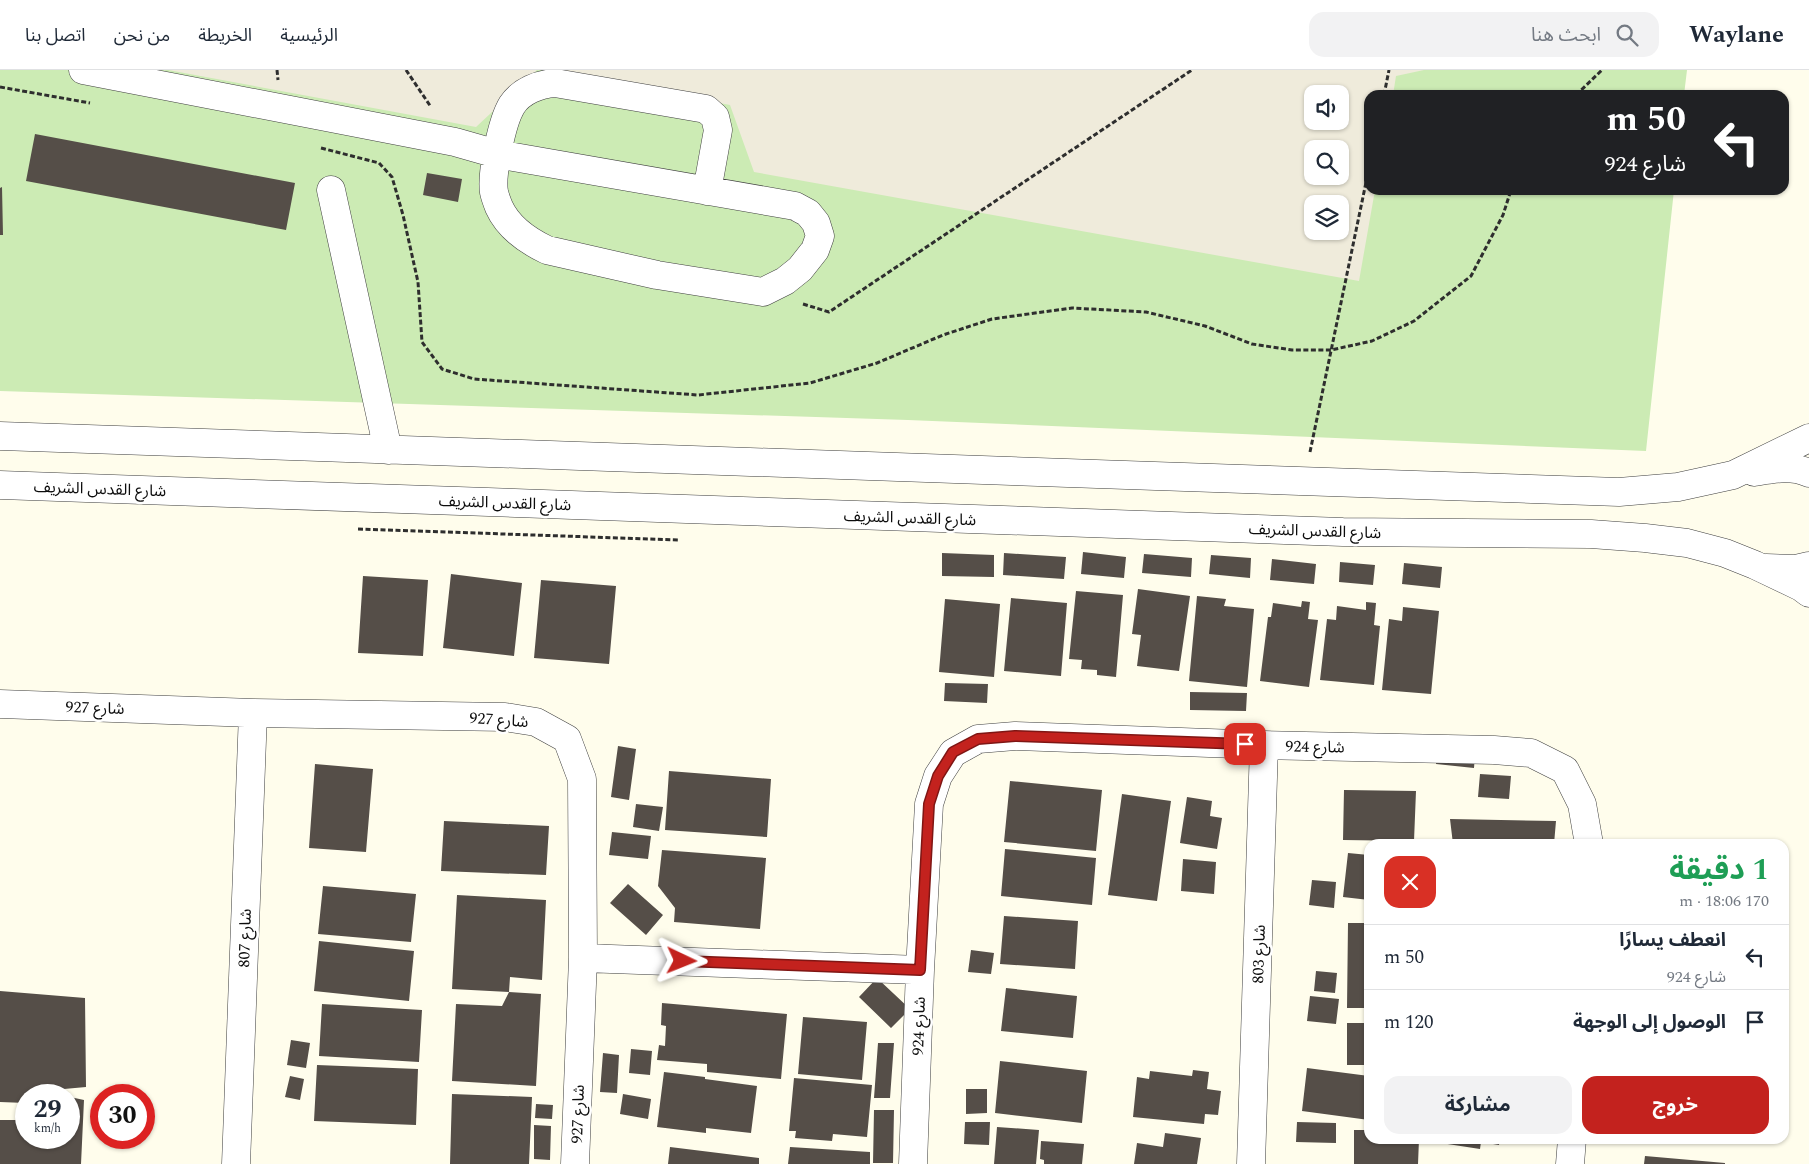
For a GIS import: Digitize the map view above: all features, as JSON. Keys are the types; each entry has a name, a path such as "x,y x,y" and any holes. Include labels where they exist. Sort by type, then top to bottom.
{"street":[{"path":"83,70 445,140 497,154 707,191 795,206 808,213 816,223 820,236 815,250 800,269 785,281 763,292 657,275 547,250 531,242 509,223 500,208 494,190 497,154 503,125 512,104 530,89 540,84 555,83 706,109 715,117 718,130 707,191"},
{"path":"331,190 388,450"},
{"path":"0,436 1620,492 1678,487 1776,468 1809,473"},
{"path":"1733,475 1809,438"},
{"name":"شارع القدس الشريف","path":"0,485 1343,532 1591,534 1687,543 1725,553 1755,565 1801,587 1809,593"},
{"path":"1755,565 1781,570 1809,566"},
{"name":"شارع 927","path":"0,704 253,713 505,717 536,722 566,739 582,779 583,958 575,1164"},
{"name":"شارع 807","path":"236,1164 253,713"},
{"name":"شارع 924","path":"913,1164 920,970 929,804 938,776 953,752 978,739 1015,736 1264,745 1494,750 1531,753 1566,770 1582,804 1588,839"},
{"name":"شارع 803","path":"1252,1164 1264,745"},
{"path":"583,958 920,970"},
{"path":"1570,1164 1572,1144"}],"path":[{"path":"763,292 829,312 1192,70"},
{"path":"1385,90 1389,70"},
{"path":"1581,90 1602,70"},
{"path":"318,147 379,163 392,177 403,215 418,282 422,342 442,369 474,379 698,395 810,383 877,363 943,335 992,320 1072,308 1146,312 1205,326 1252,344 1292,350 1331,350 1372,341 1414,321 1471,276 1503,215 1509,195"},
{"path":"1304,481 1364,192"}],"green space":[{"path":"0,70 1687,70 1685,90 1364,90 1364,195 1673,195 1646,451 908,420 0,391"}],"shaded area":[{"path":"168,70 537,70 476,127"},
{"path":"549,70 1424,70 1396,76 1394,90 1364,90 1364,195 1374,195 1359,281 754,172 730,105"}],"building":[{"path":"35,134 295,183 286,230 26,181"},
{"path":"427,173 462,179 458,202 423,195"},
{"path":"2,187 3,235 0,235 0,188"},
{"path":"1083,552 1126,557 1124,578 1081,574"},
{"path":"942,553 994,555 994,577 942,576"},
{"path":"1004,553 1066,557 1064,579 1003,575"},
{"path":"1144,554 1192,558 1191,577 1142,573"},
{"path":"1211,555 1251,558 1250,578 1209,574"},
{"path":"1272,559 1316,564 1314,584 1270,580"},
{"path":"1340,562 1375,565 1373,585 1339,582"},
{"path":"1404,563 1442,567 1440,588 1402,584"},
{"path":"451,574 522,583 514,656 443,648"},
{"path":"363,576 428,580 423,656 358,653"},
{"path":"541,580 616,586 609,664 534,658"},
{"path":"1138,589 1190,596 1179,671 1137,666 1141,635 1132,634"},
{"path":"1076,591 1123,595 1116,677 1097,675 1097,670 1081,669 1082,660 1069,659"},
{"path":"1197,596 1226,599 1224,606 1254,609 1247,687 1189,681"},
{"path":"1011,598 1067,603 1061,676 1004,671"},
{"path":"945,599 1000,604 994,677 939,672"},
{"path":"1302,601 1310,602 1308,619 1318,620 1309,687 1260,681 1268,617 1271,617 1273,603 1301,607"},
{"path":"1366,602 1376,603 1374,625 1380,626 1374,685 1320,680 1327,619 1336,620 1337,606 1366,610"},
{"path":"1403,607 1439,611 1431,694 1382,690 1389,619 1402,621"},
{"path":"945,683 988,684 987,703 944,701"},
{"path":"1190,692 1247,693 1246,711 1190,710"},
{"path":"618,746 636,749 629,800 611,797"},
{"path":"1438,751 1475,755 1474,768 1436,764"},
{"path":"315,764 373,769 366,852 309,848"},
{"path":"669,771 771,779 767,837 665,830"},
{"path":"1480,774 1511,776 1509,799 1478,797"},
{"path":"1010,781 1102,790 1096,851 1004,842"},
{"path":"1344,790 1416,791 1414,839 1343,840"},
{"path":"1122,794 1171,801 1157,901 1108,895"},
{"path":"1187,797 1212,801 1210,816 1222,818 1217,849 1180,843"},
{"path":"636,804 663,807 659,831 633,827"},
{"path":"1450,819 1556,821 1554,839 1452,839"},
{"path":"444,821 549,826 546,875 441,871"},
{"path":"612,832 651,836 648,859 609,855"},
{"path":"1005,849 1096,858 1092,905 1001,896"},
{"path":"662,850 766,858 760,929 674,922 675,908 658,886"},
{"path":"1348,853 1364,855 1364,899 1343,897"},
{"path":"1183,859 1216,862 1214,894 1181,891"},
{"path":"1312,880 1336,882 1334,908 1309,905"},
{"path":"628,884 663,915 646,935 610,903"},
{"path":"323,886 416,894 411,942 318,934"},
{"path":"457,895 546,900 542,980 510,977 509,992 452,989"},
{"path":"1004,916 1078,921 1075,969 1000,964"},
{"path":"1348,923 1364,923 1364,1008 1347,1008"},
{"path":"319,941 414,951 409,1001 314,991"},
{"path":"971,950 994,953 991,974 968,972"},
{"path":"1316,971 1337,973 1335,993 1314,991"},
{"path":"877,978 910,1009 891,1028 859,997"},
{"path":"1006,988 1077,996 1073,1038 1001,1031"},
{"path":"0,991 85,998 86,1087 80,1088 80,1084 15,1084 15,1103 0,1102"},
{"path":"509,992 541,994 536,1086 452,1081 456,1004 502,1006"},
{"path":"1310,996 1339,999 1336,1024 1307,1021"},
{"path":"662,1003 787,1014 781,1079 707,1072 707,1064 657,1060 659,1045 665,1046 666,1026 661,1025"},
{"path":"322,1004 422,1010 419,1062 319,1056"},
{"path":"803,1017 867,1022 862,1080 798,1074"},
{"path":"1347,1023 1364,1023 1364,1065 1347,1065"},
{"path":"291,1040 310,1043 306,1068 287,1065"},
{"path":"878,1043 894,1043 890,1098 874,1098"},
{"path":"631,1049 652,1051 650,1075 629,1073"},
{"path":"603,1053 619,1055 617,1093 600,1092"},
{"path":"1000,1061 1087,1071 1082,1123 995,1113"},
{"path":"317,1065 418,1069 416,1125 314,1121"},
{"path":"1307,1068 1364,1075 1364,1119 1302,1111"},
{"path":"1193,1070 1209,1072 1207,1089 1221,1091 1218,1115 1205,1114 1204,1124 1133,1117 1137,1077 1149,1079 1150,1071 1192,1076"},
{"path":"664,1072 757,1086 751,1133 706,1128 706,1133 657,1127"},
{"path":"290,1076 304,1079 300,1100 285,1097"},
{"path":"794,1078 872,1085 867,1137 833,1134 832,1141 795,1138 796,1131 789,1131"},
{"path":"966,1089 987,1089 987,1113 966,1114"},
{"path":"452,1094 532,1097 529,1164 450,1164"},
{"path":"623,1094 651,1099 648,1119 620,1114"},
{"path":"80,1099 84,1100 81,1164 0,1164 0,1120 15,1120 15,1149 80,1149"},
{"path":"536,1104 553,1105 552,1119 535,1118"},
{"path":"874,1110 894,1110 893,1163 873,1163"},
{"path":"965,1122 990,1122 989,1145 964,1144"},
{"path":"1297,1122 1336,1123 1336,1143 1296,1142"},
{"path":"534,1125 551,1126 550,1160 534,1159"},
{"path":"997,1127 1039,1130 1036,1164 994,1164"},
{"path":"1354,1130 1364,1130 1364,1144 1419,1144 1418,1164 1354,1164"},
{"path":"1165,1133 1201,1138 1197,1164 1134,1164 1137,1143 1163,1147"},
{"path":"1041,1141 1084,1144 1082,1164 1044,1164 1044,1160 1040,1159"},
{"path":"1448,1144 1481,1144 1480,1149"},
{"path":"670,1147 759,1158 759,1164 668,1164"},
{"path":"790,1147 870,1152 870,1164 788,1164"},
{"path":"1645,1156 1725,1163 1725,1164 1644,1164"}],"route":[{"path":"682,961 920,970 929,804 938,776 953,752 978,739 1015,736 1245,744"}]}
